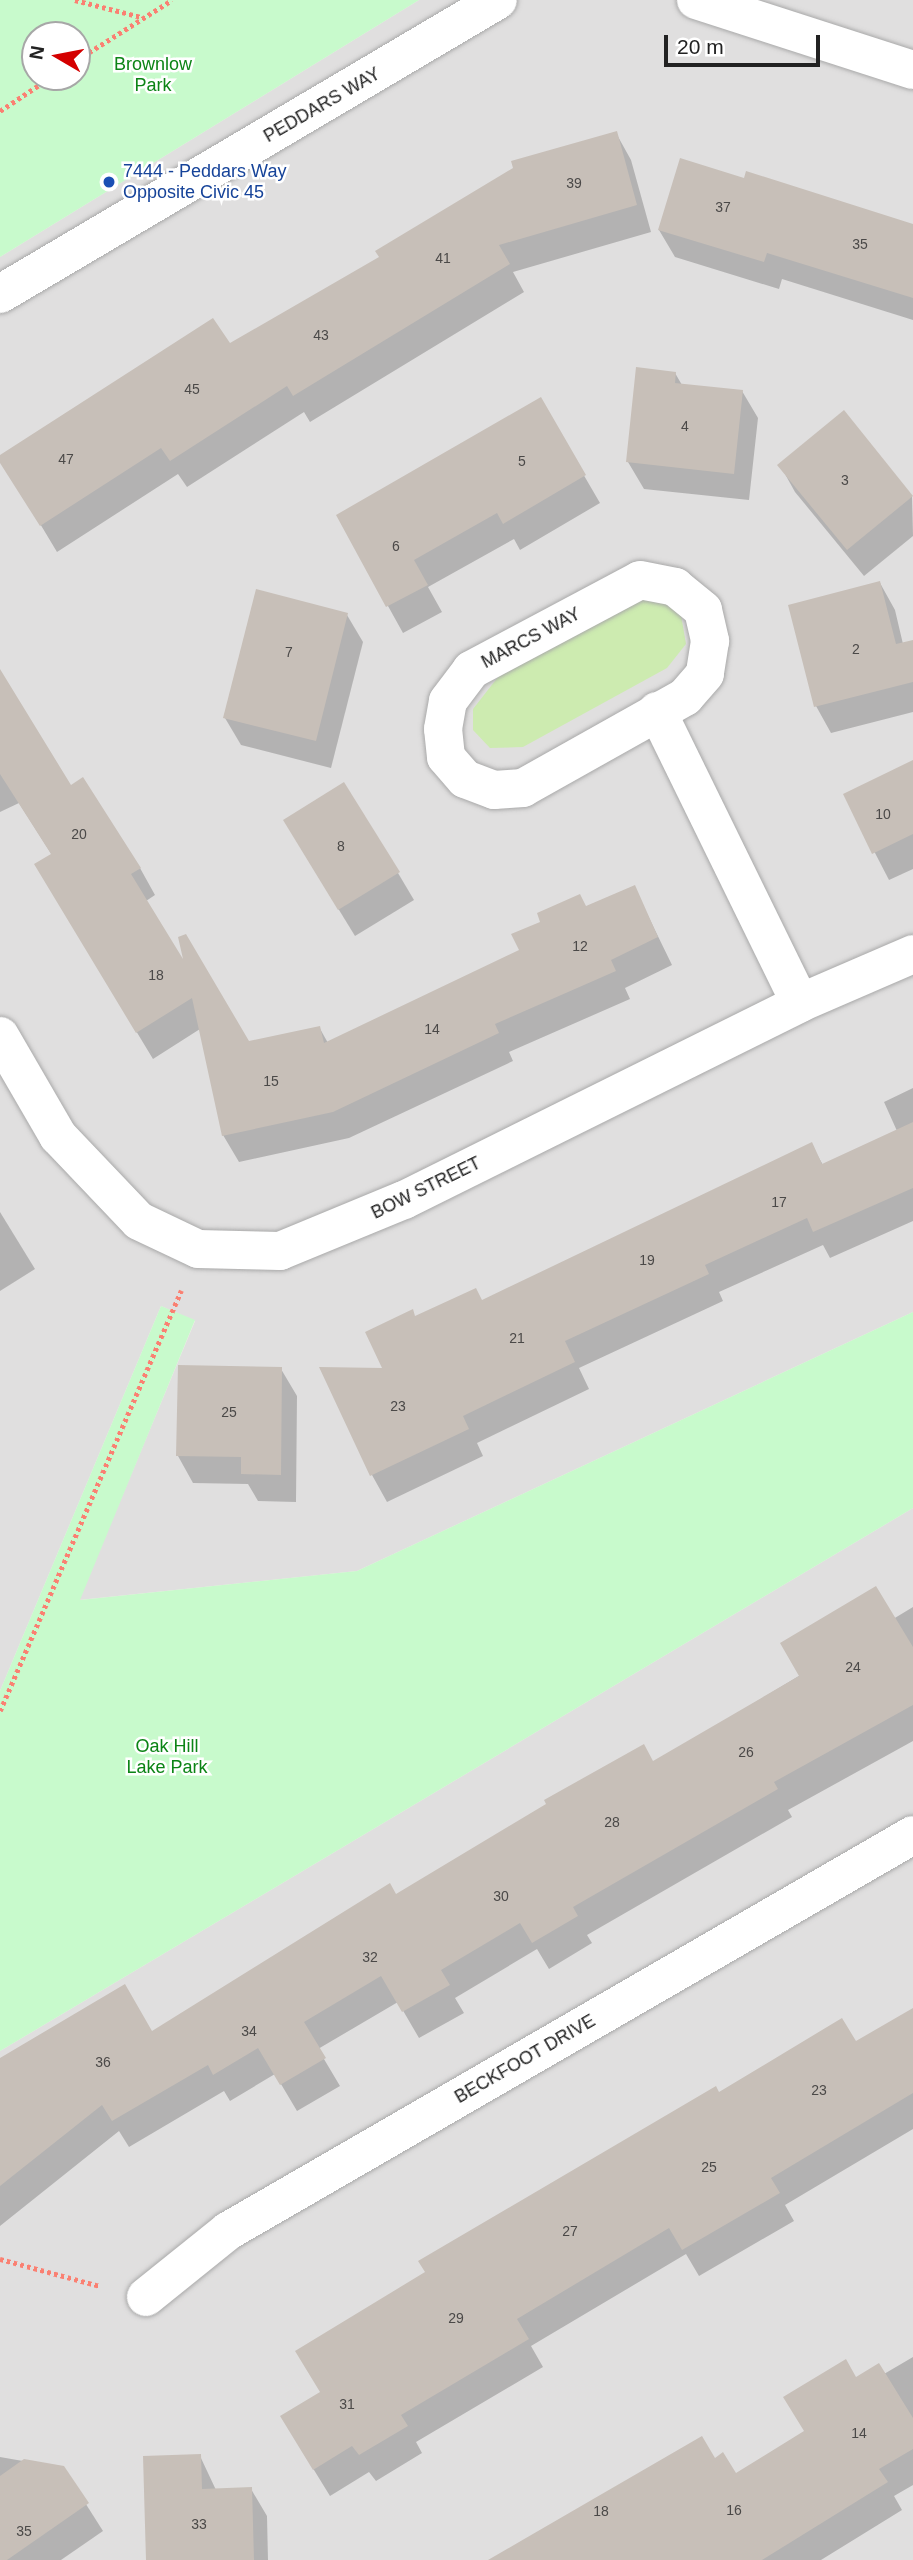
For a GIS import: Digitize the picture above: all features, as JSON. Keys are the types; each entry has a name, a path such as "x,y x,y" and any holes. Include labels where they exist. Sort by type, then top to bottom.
{"street":[{"name":"PEDDARS WAY","path":"0,294 498,0"},
{"path":"696,0 913,70"},
{"name":"MARCS WAY","path":"640,580 675,587 704,610 710,641 705,674 685,697 657,711 523,788 494,790 465,779 446,757 443,729 448,701 471,670 640,580"},
{"path":"657,711 800,1003"},
{"name":"BOW STREET","path":"0,1036 58,1136 98,1183 139,1222 198,1249 280,1251 334,1231 800,1003 913,954"},
{"name":"BECKFOOT DRIVE","path":"146,2297 228,2231 913,1835"}],"path":[{"path":"75,0 141,17"},
{"path":"91,51 172,0"},
{"path":"0,111 30,91"},
{"path":"0,1711 198,1249"},
{"path":"0,2259 146,2297"}],"shaded area":[{"path":"419,0 913,0 913,1312 357,1571 79,1600 195,1321 161,1306 0,1691 0,257"},
{"path":"913,1508 913,2560 0,2560 0,2051"}],"green space":[{"name":"Brownlow Park","path":"0,0 419,0 0,257"},
{"path":"655,595 680,609 686,644 667,668 523,747 490,748 473,730 473,709 498,677 626,606"},
{"name":"Oak Hill Lake Park","path":"161,1306 195,1320 80,1600 357,1571 913,1312 913,1508 0,2051 0,1691"}],"building":[{"path":"617,131 637,205 499,245 510,264 293,396 287,386 170,461 161,448 40,526 0,463 0,455 213,318 230,343 379,257 375,251 513,168 511,161"},
{"path":"680,158 744,178 746,171 913,224 913,298 767,253 764,262 658,230"},
{"path":"636,367 676,372 675,383 743,390 734,474 626,462"},
{"path":"541,397 586,475 503,524 497,513 414,560 428,585 386,607 336,515"},
{"path":"844,410 913,496 847,550 777,465"},
{"path":"880,581 896,644 913,640 913,682 814,707 788,605"},
{"path":"256,589 348,613 316,741 223,718"},
{"path":"0,669 71,785 83,777 141,868 131,874 183,959 178,937 186,934 249,1041 320,1026 324,1043 519,950 511,934 540,922 537,913 580,894 586,906 635,885 658,937 611,960 616,971 495,1024 499,1033 333,1112 222,1136 192,998 136,1033 34,864 51,854 0,774"},
{"path":"913,760 913,834 872,854 843,794"},
{"path":"344,782 400,872 338,910 283,820"},
{"path":"913,1122 913,1188 813,1232 807,1218 705,1265 709,1274 565,1341 575,1362 463,1416 469,1429 370,1476 319,1367 382,1368 365,1332 413,1309 415,1316 476,1288 482,1300 812,1142 822,1164"},
{"path":"178,1365 282,1367 281,1475 241,1474 241,1457 176,1456"},
{"path":"876,1586 913,1647 913,1705 774,1782 778,1789 573,1907 578,1916 532,1943 520,1923 441,1970 450,1985 402,2012 381,1976 304,2022 326,2058 280,2085 258,2048 213,2075 208,2065 112,2121 102,2105 0,2186 0,2058 125,1984 152,2031 390,1883 396,1894 546,1804 544,1800 644,1744 653,1761 799,1676 780,1643"},
{"path":"913,2008 913,2093 771,2178 780,2193 682,2250 669,2228 517,2319 529,2339 401,2415 408,2426 359,2455 352,2446 313,2470 280,2416 320,2392 295,2351 425,2272 418,2261 716,2086 719,2092 842,2018 856,2041"},
{"path":"846,2359 856,2377 879,2363 913,2418 913,2449 879,2469 888,2482 762,2560 488,2560 702,2436 715,2458 723,2452 736,2473 804,2431 783,2397"},
{"path":"201,2454 202,2489 252,2487 254,2560 146,2560 143,2456"},
{"path":"24,2459 64,2466 89,2503 7,2560 0,2560 0,2476"}],"place":[{"name":"7444 - Peddars Way Opposite Civic 45","path":"109,182"}]}
